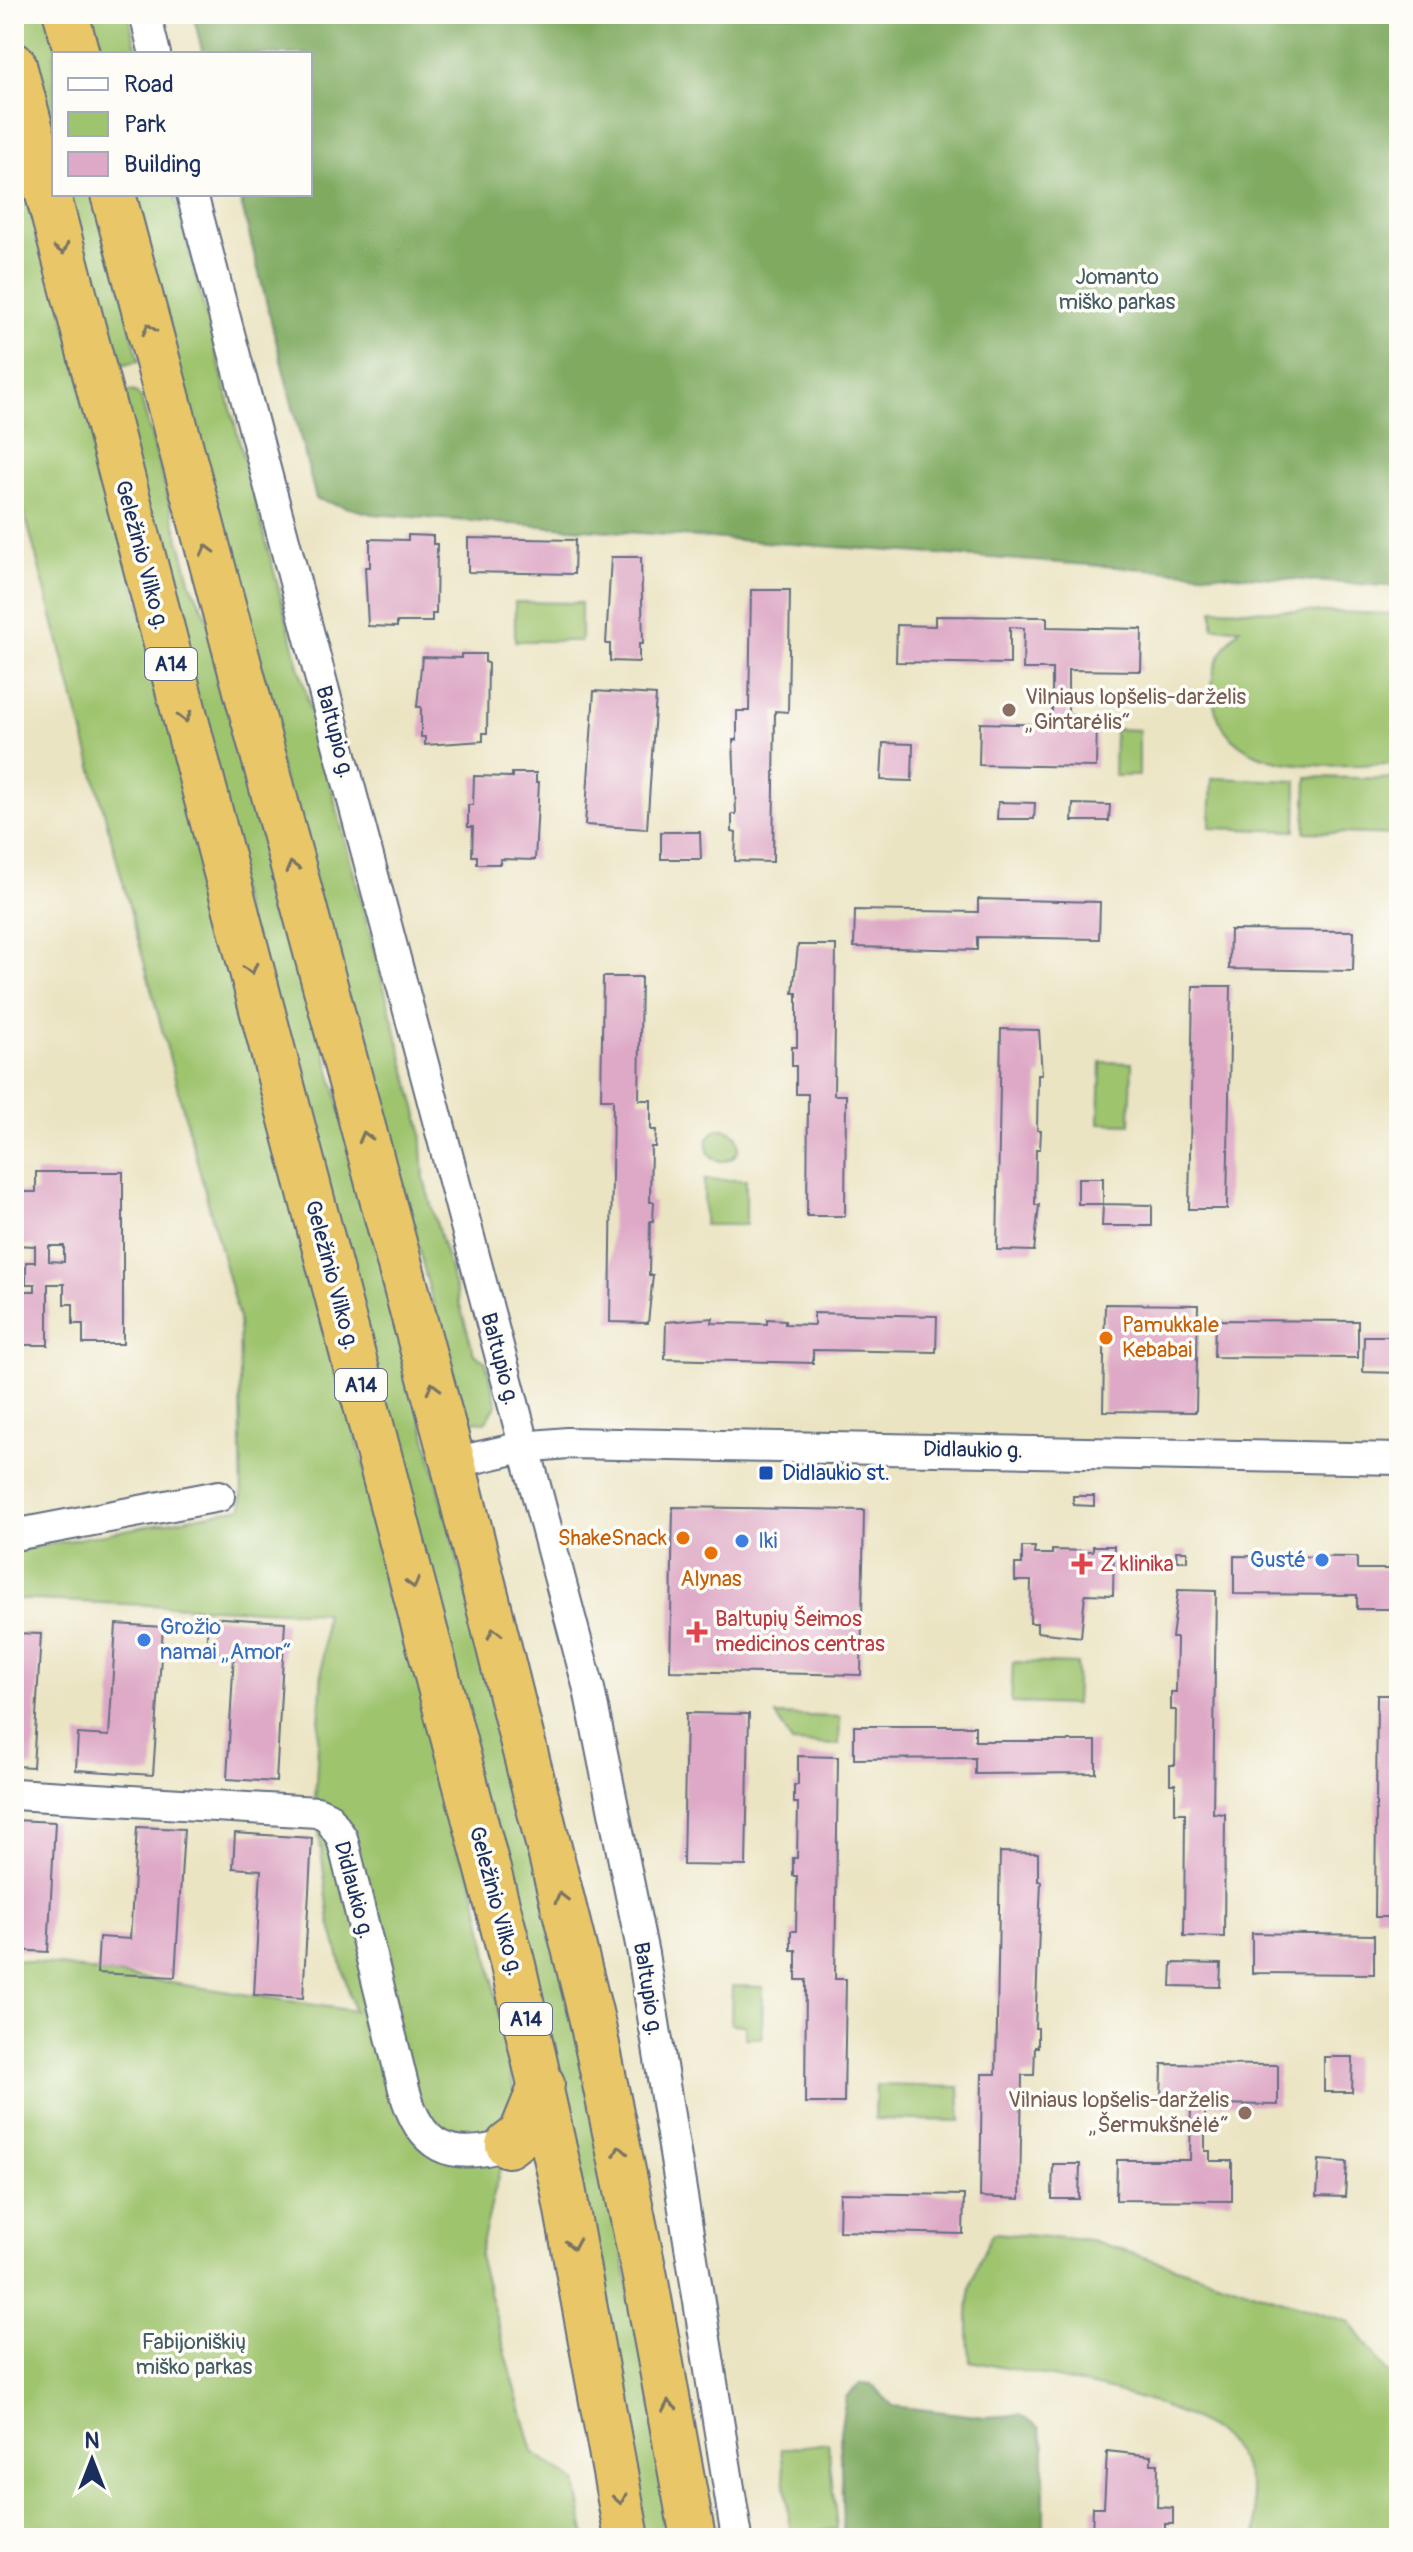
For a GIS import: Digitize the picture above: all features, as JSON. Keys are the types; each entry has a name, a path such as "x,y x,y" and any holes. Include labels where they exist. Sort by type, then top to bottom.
{"highway":[{"path":"66,14 76,52"},
{"name":"Geležinio Vilko g.","path":"14,65 542,2084 627,2538"},
{"path":"114,196 453,1463 591,2016 642,2262 693,2538"},
{"path":"105,414 114,389 125,382 145,384 169,404"},
{"path":"542,2084 521,2135 508,2145 531,2155 563,2188"}],"street":[{"path":"145,14 154,52"},
{"name":"Baltupio g.","path":"193,196 589,1689 627,1864 737,2538"},
{"name":"Didlaukio g.","path":"453,1463 523,1447 567,1443 1399,1459"},
{"path":"14,1535 219,1496"},
{"name":"Didlaukio g.","path":"14,1794 317,1812 328,1817 342,1838 410,2110 418,2128 442,2148 461,2153 508,2145"}],"green space":[{"path":"14,14 51,14 60,52 52,52 52,158"},
{"path":"82,14 128,14 138,52 92,52"},
{"name":"Jomanto miško parkas","path":"193,14 1399,14 1399,587 372,514 316,499 240,196 312,196 312,52 202,52"},
{"name":"Fabijoniškių miško parkas","path":"14,123 479,1907 516,2102 479,2256 533,2452 576,2481 586,2538 14,2538 14,1959 354,2011 330,1922 315,1800 325,1613 14,1599 14,1551 242,1508 239,1319 14,473"},
{"path":"62,196 98,196 139,361 110,367"},
{"path":"131,196 175,196 421,1127 424,1180 474,1354 486,1362 497,1405 485,1422 472,1421 460,1407 369,1058 346,1018"},
{"path":"127,391 136,392 141,398 191,584 217,638 571,1992 678,2538 641,2538 119,398"},
{"path":"515,602 581,603 581,641 515,641"},
{"path":"1213,609 1399,614 1399,764 1288,763 1262,756 1240,745 1223,727 1213,700 1212,680 1227,644 1240,628 1213,627"},
{"path":"1115,729 1139,730 1139,776 1114,776"},
{"path":"1307,777 1399,779 1399,835 1305,832"},
{"path":"1212,778 1297,781 1296,831 1210,828"},
{"path":"1101,1062 1132,1063 1130,1124 1099,1123"},
{"path":"723,1129 734,1134 739,1145 734,1156 723,1161 712,1156 707,1145 712,1134"},
{"path":"704,1180 746,1180 746,1225 704,1225"},
{"path":"1013,1662 1077,1664 1075,1705 1011,1703"},
{"path":"776,1715 840,1717 839,1745 792,1743"},
{"path":"732,1986 763,1987 762,2038 745,2038 745,2025 731,2024"},
{"path":"876,2085 959,2087 961,2121 875,2119"},
{"path":"993,2233 1090,2240 1350,2322 1399,2388 1399,2538 1257,2538 1250,2483 1239,2458 1221,2437 1199,2422 1170,2409 1102,2388 970,2361 970,2295 978,2265"},
{"path":"861,2383 871,2384 893,2406 985,2417 1020,2415 1039,2427 1044,2447 1044,2538 838,2538 843,2532 840,2432 846,2397"},
{"path":"828,2443 837,2529 791,2534 781,2449"}],"building":[{"path":"408,535 433,536 433,544 437,544 436,614 432,614 432,622 397,622 397,627 368,626 365,567 370,567 370,539 408,540"},
{"path":"468,538 575,540 574,574 468,572"},
{"path":"611,557 641,557 643,644 639,644 639,662 610,661 610,644 606,644"},
{"path":"751,590 790,590 788,712 775,711 773,862 735,861 736,833 732,832 732,814 736,814 733,740 737,740 737,711 749,711"},
{"path":"935,616 1047,617 1047,627 1142,629 1141,671 1068,670 1068,715 1074,715 1074,725 1097,725 1096,767 979,765 980,723 1052,725 1052,669 1023,669 1024,628 1010,627 1010,664 896,662 897,625 935,626"},
{"path":"461,654 485,654 485,662 488,663 487,733 483,733 483,741 425,745 425,737 421,737 421,707 417,707 422,657 461,658"},
{"path":"594,691 656,695 647,829 585,825"},
{"path":"883,743 913,744 912,781 881,780"},
{"path":"512,773 536,773 536,782 539,782 535,860 500,859 500,864 477,864 477,856 472,856 473,827 468,827 468,805 473,805 474,776 512,777"},
{"path":"998,802 1035,803 1034,819 997,819"},
{"path":"1073,804 1110,805 1109,821 1072,821"},
{"path":"661,832 700,832 701,859 661,859"},
{"path":"978,899 1100,902 1099,939 977,937 977,950 854,947 855,910 978,912"},
{"path":"1230,930 1354,931 1353,971 1229,969"},
{"path":"798,945 836,945 834,1095 846,1095 845,1216 807,1216 808,1094 796,1094 796,1066 792,1066 792,1047 797,1047 797,993 793,993"},
{"path":"603,977 641,977 639,1100 651,1100 651,1130 656,1130 655,1147 651,1147 650,1202 654,1202 653,1221 650,1221 649,1275 653,1275 648,1323 610,1322 613,1099 601,1099"},
{"path":"1193,986 1231,986 1227,1209 1189,1209"},
{"path":"1001,1029 1039,1030 1042,1075 1038,1075 1037,1130 1041,1131 1040,1149 1036,1149 1035,1205 1039,1205 1034,1251 997,1250"},
{"path":"36,1172 123,1172 123,1344 83,1344 83,1324 73,1324 73,1304 64,1304 64,1284 48,1284 48,1345 14,1345 14,1291 35,1291 35,1284 26,1284 26,1262 35,1262 35,1246 14,1245 14,1192 36,1192","holes":["49,1246 64,1246 64,1262 49,1261"]},
{"path":"1078,1178 1103,1178 1103,1204 1078,1204"},
{"path":"1103,1204 1152,1205 1152,1226 1102,1226"},
{"path":"1105,1304 1198,1305 1196,1412 1103,1411"},
{"path":"814,1313 937,1316 936,1352 813,1350 813,1363 665,1359 666,1322 713,1318 712,1323 767,1324 767,1319 785,1320 785,1324 814,1325"},
{"path":"1215,1320 1358,1321 1358,1358 1214,1357"},
{"path":"1364,1336 1399,1336 1399,1373 1363,1372"},
{"path":"1073,1496 1094,1496 1094,1506 1073,1505"},
{"path":"673,1507 864,1510 861,1675 670,1671"},
{"path":"1093,1546 1114,1546 1113,1595 1085,1594 1081,1637 1037,1632 1037,1623 1030,1623 1031,1581 1015,1581 1015,1564 1022,1564 1022,1547 1035,1547 1034,1554 1052,1554 1052,1550 1093,1551"},
{"path":"1176,1551 1187,1551 1187,1561 1177,1561"},
{"path":"1234,1556 1357,1557 1357,1569 1399,1569 1399,1609 1357,1609 1357,1595 1234,1594"},
{"path":"1178,1590 1216,1591 1213,1813 1225,1814 1224,1937 1184,1936 1185,1813 1175,1813 1175,1784 1170,1784 1170,1765 1175,1765 1176,1710 1171,1710 1171,1692 1176,1692 1177,1638 1172,1638"},
{"path":"208,1617 285,1622 276,1782 227,1779 234,1654 206,1653"},
{"path":"116,1624 163,1627 153,1775 76,1770 78,1734 109,1736"},
{"path":"14,1633 41,1634 33,1767 14,1766"},
{"path":"1377,1695 1399,1695 1399,1917 1375,1917"},
{"path":"686,1713 749,1714 746,1866 683,1865"},
{"path":"854,1726 975,1726 975,1741 1096,1741 1096,1773 975,1774 975,1758 854,1759"},
{"path":"798,1756 838,1757 835,1979 846,1979 844,2103 805,2103 806,1980 796,1980 796,1950 791,1950 791,1931 796,1931 797,1876 793,1876 793,1858 797,1858 798,1803 794,1803 794,1785 798,1785"},
{"path":"14,1820 55,1822 48,1952 14,1950"},
{"path":"137,1827 184,1829 175,1977 97,1973 99,1937 130,1939"},
{"path":"235,1833 312,1838 303,1998 254,1995 261,1870 233,1868"},
{"path":"1000,1852 1038,1853 1038,1881 1041,1881 1035,2028 1038,2028 1038,2047 1035,2047 1034,2075 1022,2075 1020,2199 980,2197 982,2074 996,2074"},
{"path":"1252,1933 1374,1935 1374,1974 1252,1973"},
{"path":"1172,1963 1221,1964 1220,1987 1171,1986"},
{"path":"1324,2057 1353,2057 1352,2092 1324,2092"},
{"path":"1162,2064 1278,2065 1278,2105 1205,2104 1205,2151 1210,2151 1210,2161 1232,2161 1232,2201 1116,2200 1117,2160 1190,2160 1191,2104 1161,2104"},
{"path":"1319,2160 1347,2162 1345,2197 1317,2196"},
{"path":"1053,2164 1080,2164 1079,2199 1052,2199"},
{"path":"840,2193 964,2195 963,2234 839,2231"},
{"path":"1107,2451 1151,2456 1151,2464 1158,2464 1157,2507 1173,2508 1173,2524 1165,2524 1165,2538 1134,2533 1134,2538 1092,2538 1093,2507 1104,2507"}],"place":[{"name":"Vilniaus lopšelis-darželis „Gintarėlis“","path":"1009,710"},
{"name":"Pamukkale Kebabai","path":"1106,1338"},
{"name":"Didlaukio st.","path":"766,1473"},
{"name":"ShakeSnack","path":"683,1538"},
{"name":"Iki","path":"742,1541"},
{"name":"Alynas","path":"711,1553"},
{"name":"Gusté","path":"1322,1560"},
{"name":"Z klinika","path":"1082,1564"},
{"name":"Baltupių Šeimos medicinos centras","path":"697,1632"},
{"name":"Grožio namai „Amor“","path":"144,1640"},
{"name":"Vilniaus lopšelis-darželis „Šermukšnėlė“","path":"1245,2113"}]}
